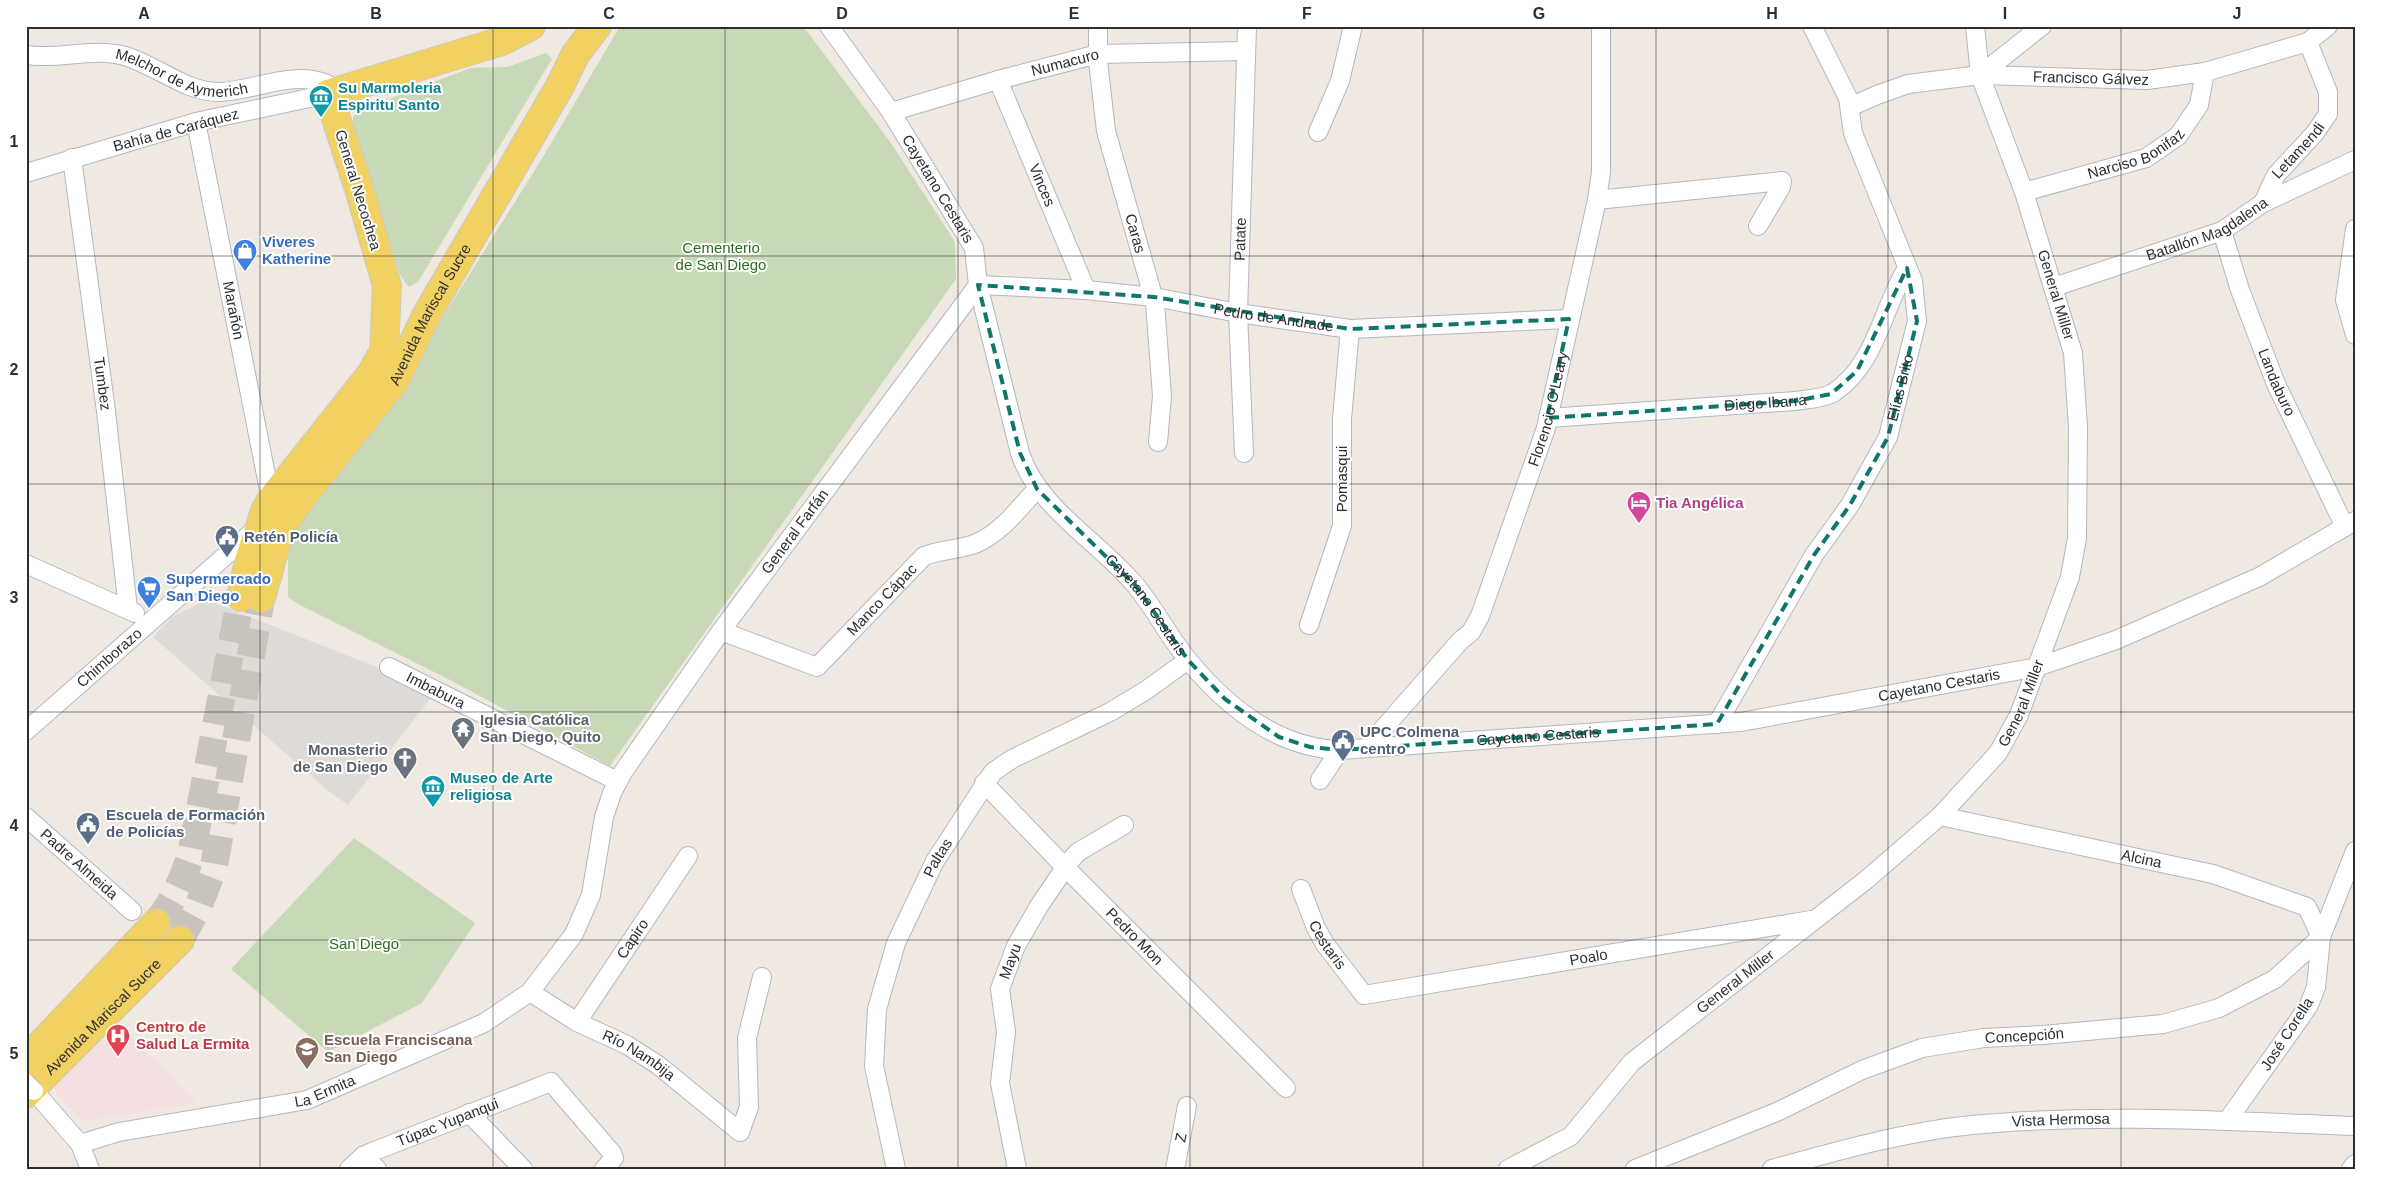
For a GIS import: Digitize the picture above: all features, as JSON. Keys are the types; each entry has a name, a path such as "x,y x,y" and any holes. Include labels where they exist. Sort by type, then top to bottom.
{"main road":[{"path":"328,94 502,41 531,26"},
{"name":"Avenida Mariscal Sucre","path":"384,351 371,374 271,500 260,525 251,598 280,530 296,505 386,395 427,314 560,86 575,55 597,26"},
{"name":"General Necochea","path":"328,94 360,192 387,286 384,351"},
{"path":"387,286 396,304 416,314 427,314"},
{"name":"Avenida Mariscal Sucre","path":"26,1060 156,923"},
{"name":"Avenida Mariscal Sucre","path":"29,1089 180,940"}],"street":[{"name":"Cayetano Cestaris","path":"829,26 891,112 974,248 978,285 1020,453 1025,468 1037,489 1135,586 1188,660 1225,699 1279,736 1310,747 1340,750 1717,724 2037,667 2116,640 2259,577 2350,524"},
{"name":"Caras","path":"1098,26 1098,54 1106,131 1154,297 1162,396 1158,442"},
{"name":"Patate","path":"1244,453 1238,313 1246,26"},
{"path":"1318,132 1340,81 1353,26"},
{"name":"Florencio O'Leary","path":"1373,747 1375,738 1460,641 1471,632 1480,616 1548,418 1602,172 1601,26"},
{"name":"Elías Brito","path":"1717,724 1814,555 1850,505 1888,437 1917,321 1913,281 1853,134 1850,107 1812,26"},
{"name":"General Miller","path":"1508,1169 1571,1136 1632,1062 1866,880 1940,816 1998,753 2018,715 2070,577 2077,538 2078,427 2073,353 2024,192 1980,75 1975,26"},
{"path":"1980,75 2042,26"},
{"name":"Francisco Gálvez","path":"1850,107 1876,95 1908,84 1980,75 2146,80 2205,72 2308,42 2328,26"},
{"name":"Letamendi","path":"2263,203 2276,176 2315,133 2328,114 2328,92 2308,42"},
{"name":"Numacuro","path":"891,112 998,80 1098,54 1245,51"},
{"name":"Melchor de Aymerich","path":"26,55 37,57 96,52 123,56 157,68 189,86 204,91 233,91 310,79 326,84 328,94"},
{"name":"Narciso Bonifaz","path":"2024,192 2146,158 2178,136 2199,105 2205,72"},
{"name":"Vinces","path":"998,80 1086,290"},
{"name":"Bahía de Caráquez","path":"26,173 196,122 328,94"},
{"name":"Marañón","path":"196,122 271,500"},
{"name":"Tumbez","path":"72,158 106,411 128,609"},
{"name":"Batallón Magdalena","path":"2054,287 2222,232 2263,203 2354,165"},
{"path":"1597,200 1782,181 1781,187 1758,226"},
{"path":"2355,229 2345,300 2355,335"},
{"name":"Landaburo","path":"2222,232 2240,290 2276,384 2350,524"},
{"name":"Diego Ibarra","path":"1548,418 1795,401 1831,394 1857,371 1883,324 1900,280 1907,268"},
{"name":"Pedro de Andrade","path":"978,285 1086,290 1154,297 1238,313 1350,328 1569,319"},
{"name":"General Farfán","path":"617,782 720,631 978,285"},
{"name":"Pomasqui","path":"1309,625 1342,526 1342,418 1350,328"},
{"name":"Manco Cápac","path":"720,631 817,667 924,556 940,549 976,544 998,531 1037,489"},
{"name":"Chimborazo","path":"26,731 260,525"},
{"path":"26,564 128,609 149,622"},
{"name":"Paltas","path":"896,1169 874,1066 877,1009 896,943 935,861 984,783 993,772 1012,759 1110,712 1145,691 1188,660"},
{"name":"Imbabura","path":"389,667 617,782"},
{"path":"1320,780 1340,750"},
{"name":"La Ermita","path":"80,1144 119,1132 307,1100 484,1023 530,992 574,934 591,895 604,816 617,782"},
{"name":"Pedro Mon","path":"984,783 1065,867 1286,1088"},
{"name":"Alcina","path":"1940,816 2213,874 2307,907 2321,937"},
{"name":"Padre Almeida","path":"26,817 132,911"},
{"name":"Mayu","path":"1017,1169 1000,1083 1006,1032 1000,989 1016,946 1065,867 1078,852 1124,825"},
{"name":"Concepción","path":"1635,1169 1779,1111 1862,1070 1922,1048 1984,1038 2043,1035 2163,1024 2219,1008 2275,979 2321,937 2355,851"},
{"name":"Capiro","path":"577,1022 688,856"},
{"name":"Cestaris","path":"1302,889 1316,928 1325,944 1364,995"},
{"name":"Poalo","path":"1364,995 1814,919"},
{"name":"José Corella","path":"2227,1121 2309,1005 2316,987 2321,937"},
{"name":"Río Nambija","path":"530,992 577,1022 627,1045 658,1064 740,1132 749,1107 747,1038 762,977"},
{"name":"Túpac Yupanqui","path":"348,1169 363,1156 551,1082 609,1163"},
{"path":"29,1089 80,1144 90,1169"},
{"name":"Z","path":"1175,1169 1187,1106"},
{"path":"469,1113 523,1169"},
{"name":"Vista Hermosa","path":"1772,1169 1888,1138 1971,1125 2060,1120 2227,1121 2355,1126"},
{"path":"363,1156 377,1169"},
{"path":"2351,1169 2355,1164"}],"highlighted area":[{"path":"1907,268 1917,321 1888,437 1850,505 1814,555 1717,724 1340,750 1310,747 1279,737 1225,699 1188,660 1135,585 1037,489 1020,453 978,285 1154,297 1350,329 1569,319 1547,418 1795,401 1831,394 1857,371"}],"shaded area":[{"path":"207,600 379,668 433,695 348,805 327,790 153,637 173,616"},
{"name":"Centro de Salud La Ermita","path":"119,1025 196,1103 83,1121 53,1088"}],"green space":[{"name":"Cementerio de San Diego","path":"620,26 803,26 891,143 955,242 956,279 610,766 450,680 298,604 288,597 288,538 307,507 413,378 427,342 540,162"},
{"path":"546,53 552,59 418,282 409,287 400,275 353,126 353,117 361,110 470,68 507,67"},
{"name":"San Diego","path":"354,838 475,923 422,1003 328,1052 231,969"}],"tunnel":[{"path":"156,923 173,899 191,855 241,597"},
{"path":"180,940 199,905 214,866 261,598"}],"place":[{"name":"Su Marmoleria Espiritu Santo","path":"321,118"},
{"name":"Viveres Katherine","path":"245,272"},
{"name":"Tia Angélica","path":"1639,524"},
{"name":"Retén Policía","path":"227,558"},
{"name":"Supermercado San Diego","path":"149,609"},
{"name":"Iglesia Católica San Diego, Quito","path":"463,750"},
{"name":"UPC Colmena centro","path":"1343,762"},
{"name":"Monasterio de San Diego","path":"405,780"},
{"name":"Museo de Arte religiosa","path":"433,808"},
{"name":"Escuela de Formación de Policías","path":"88,845"},
{"name":"Centro de Salud La Ermita","path":"118,1057"},
{"name":"Escuela Franciscana San Diego","path":"307,1070"}]}
